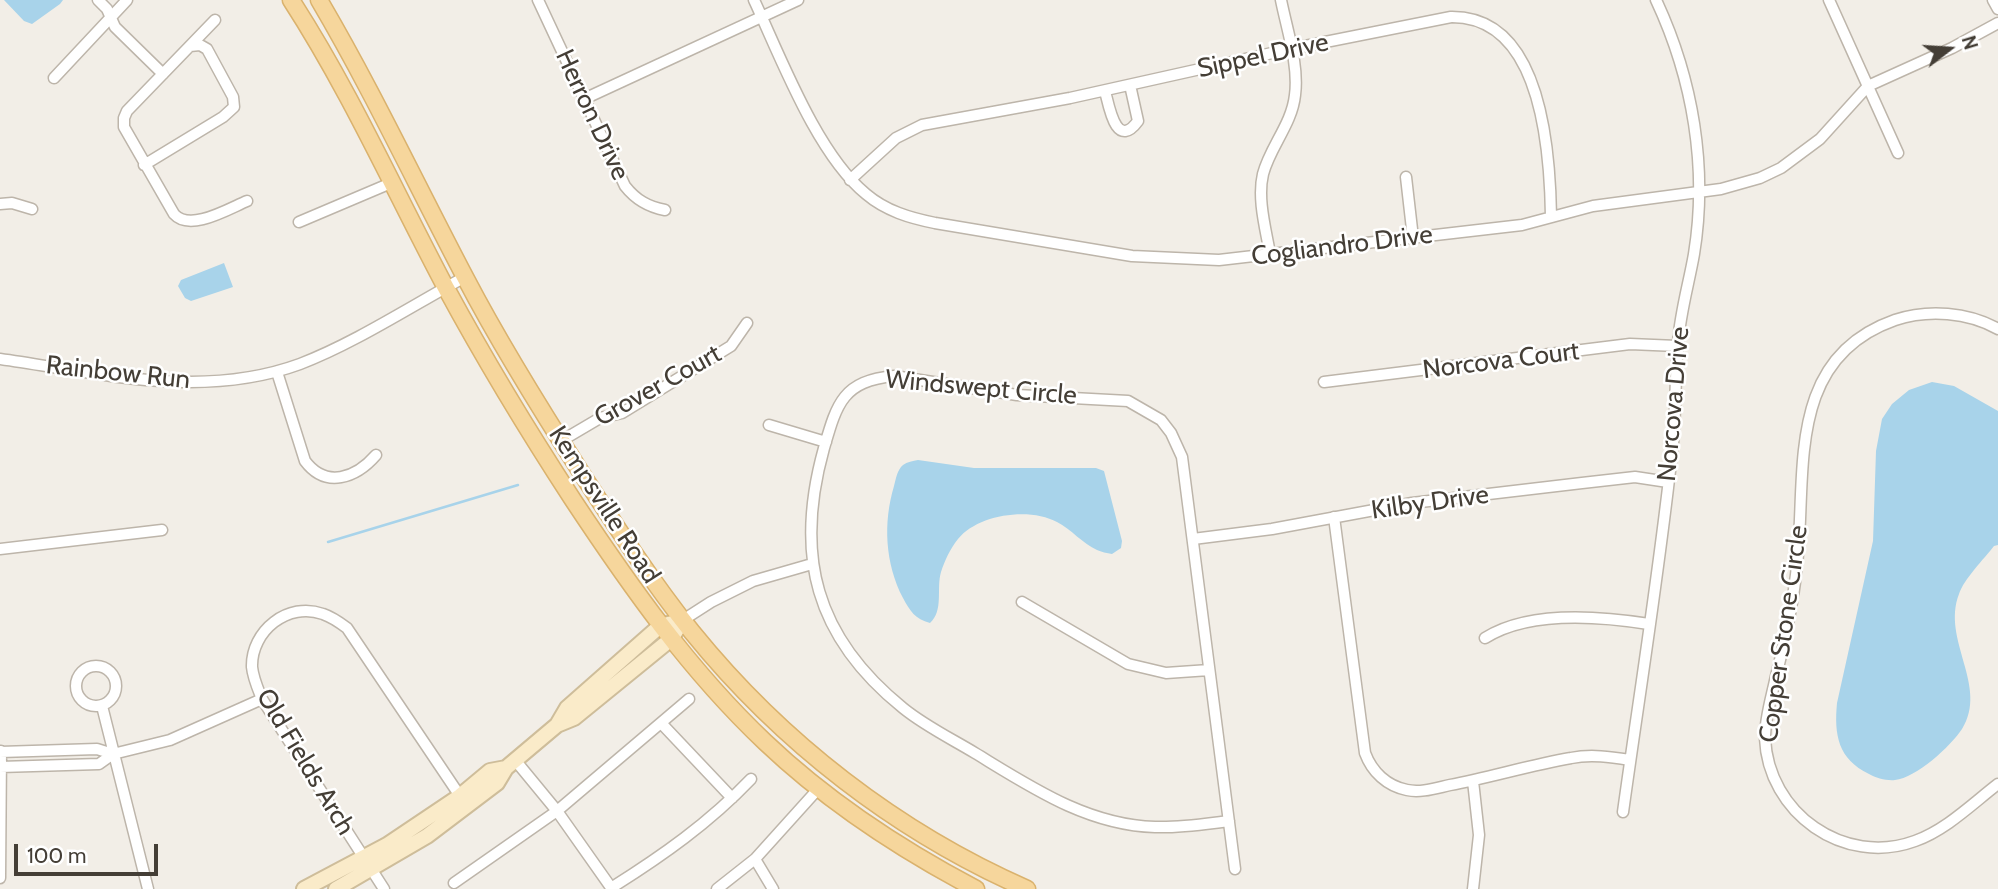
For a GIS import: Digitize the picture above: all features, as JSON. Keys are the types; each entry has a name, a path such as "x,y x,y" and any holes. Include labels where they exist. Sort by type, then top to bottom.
{"main road":[{"name":"Kempsville Road","path":"291,0 320,47 446,287 511,401 557,476 660,626 740,717 819,788 890,839 976,889"},
{"name":"Kempsville Road","path":"319,0 515,366 629,545 683,620 762,708 841,778 928,837 1027,889"}],"street":[{"path":"98,0 107,9 115,27 163,74"},
{"path":"54,78 127,0"},
{"name":"Herron Drive","path":"538,0 625,186 640,202 665,210"},
{"name":"Cogliandro Drive","path":"754,0 831,154 850,180 881,204 909,218 1090,249 1161,258 1219,260 1522,225 1593,206 1737,186 1781,168 1820,139 1868,86 1952,48 1998,23"},
{"path":"584,99 798,0"},
{"path":"1270,254 1261,195 1262,178 1292,111 1296,82 1281,0"},
{"name":"Norcova Drive","path":"1623,812 1668,482 1678,346 1694,253 1699,192 1696,141 1688,90 1678,54 1657,0"},
{"path":"1829,0 1898,153"},
{"path":"1993,0 1998,9"},
{"name":"Sippel Drive","path":"850,180 896,138 922,125 1105,91 1290,49 1451,18 1465,18 1490,25 1507,39 1518,55 1535,98 1546,138 1551,216"},
{"path":"215,20 127,111 124,118 125,132 174,214 182,221 195,222 247,201"},
{"path":"144,165 223,117 234,107 233,97 207,49 200,45 190,46"},
{"path":"1105,91 1114,125 1121,130 1127,130 1134,127 1138,121 1130,85"},
{"path":"1406,177 1413,238"},
{"path":"299,222 391,183"},
{"path":"0,204 12,203 32,209"},
{"name":"Rainbow Run","path":"0,359 167,382 223,382 276,372 330,351 465,277"},
{"name":"Copper Stone Circle","path":"1998,329 1965,317 1940,314 1906,317 1876,328 1853,343 1835,361 1817,389 1806,426 1799,554 1792,605 1766,719 1765,736 1766,754 1772,774 1789,804 1814,828 1836,840 1854,845 1873,848 1914,841 1948,822 1998,784"},
{"name":"Grover Court","path":"561,441 600,418 622,413 731,346 747,323"},
{"name":"Norcova Court","path":"1324,382 1630,345 1678,346"},
{"path":"276,372 305,461 310,468 323,476 338,478 358,471 376,455"},
{"name":"Windswept Circle","path":"1229,821 1184,827 1154,827 1093,816 1069,807 905,710 863,672 844,646 823,603 812,564 810,519 818,471 837,407 856,386 874,378 894,376 1017,395 1128,401 1161,420 1182,457 1193,539 1209,670 1229,821 1235,869"},
{"path":"769,425 826,442"},
{"name":"Kilby Drive","path":"1193,539 1272,529 1412,503 1635,477 1668,482"},
{"path":"1334,517 1367,761 1380,777 1407,790 1420,791 1573,757 1608,756 1630,760"},
{"path":"0,549 162,530"},
{"path":"303,889 367,864 427,836 497,783 511,764 557,724 567,708 660,626 683,620 753,581 812,564"},
{"path":"1022,602 1128,664 1166,673 1209,670"},
{"name":"Old Fields Arch","path":"384,889 262,699 252,669 253,654 258,640 267,628 292,613 307,611 335,619 351,634 460,796"},
{"path":"1485,638 1499,629 1523,622 1568,618 1599,618 1649,624"},
{"path":"557,724 575,718 671,639 683,620"},
{"path":"101,666 108,670 116,682 114,696 102,706 87,705 77,694 76,680 86,668 101,666"},
{"path":"1,768 99,764 113,754 170,740 262,699"},
{"path":"454,883 557,811 689,699"},
{"path":"102,706 148,889"},
{"path":"661,723 732,798"},
{"path":"0,878 1,751 97,748 113,754"},
{"path":"336,889 387,845 460,796 490,771 511,764"},
{"path":"511,764 557,811 612,889 677,846 751,779"},
{"path":"1473,781 1479,835 1474,889"},
{"path":"716,889 755,859 819,788"},
{"path":"755,859 774,889"}],"water":[{"path":"4,0 63,0 32,24 24,21"},
{"path":"224,263 233,287 191,301 185,298 178,286 181,280"},
{"path":"1932,382 1954,386 1998,411 1998,545 1994,546 1965,582 1955,611 1959,646 1970,696 1969,713 1962,729 1942,752 1913,774 1889,780 1875,777 1859,768 1844,753 1836,725 1837,703 1873,541 1876,451 1882,419 1892,404 1909,390"},
{"path":"918,460 974,468 1096,468 1104,471 1122,541 1121,548 1112,554 1099,551 1046,517 1019,514 991,519 967,530 958,539 941,572 937,612 930,623 920,619 908,607 897,585 889,557 887,528 890,500 899,469 908,462"}],"waterway":[{"path":"328,542 518,485"}]}
